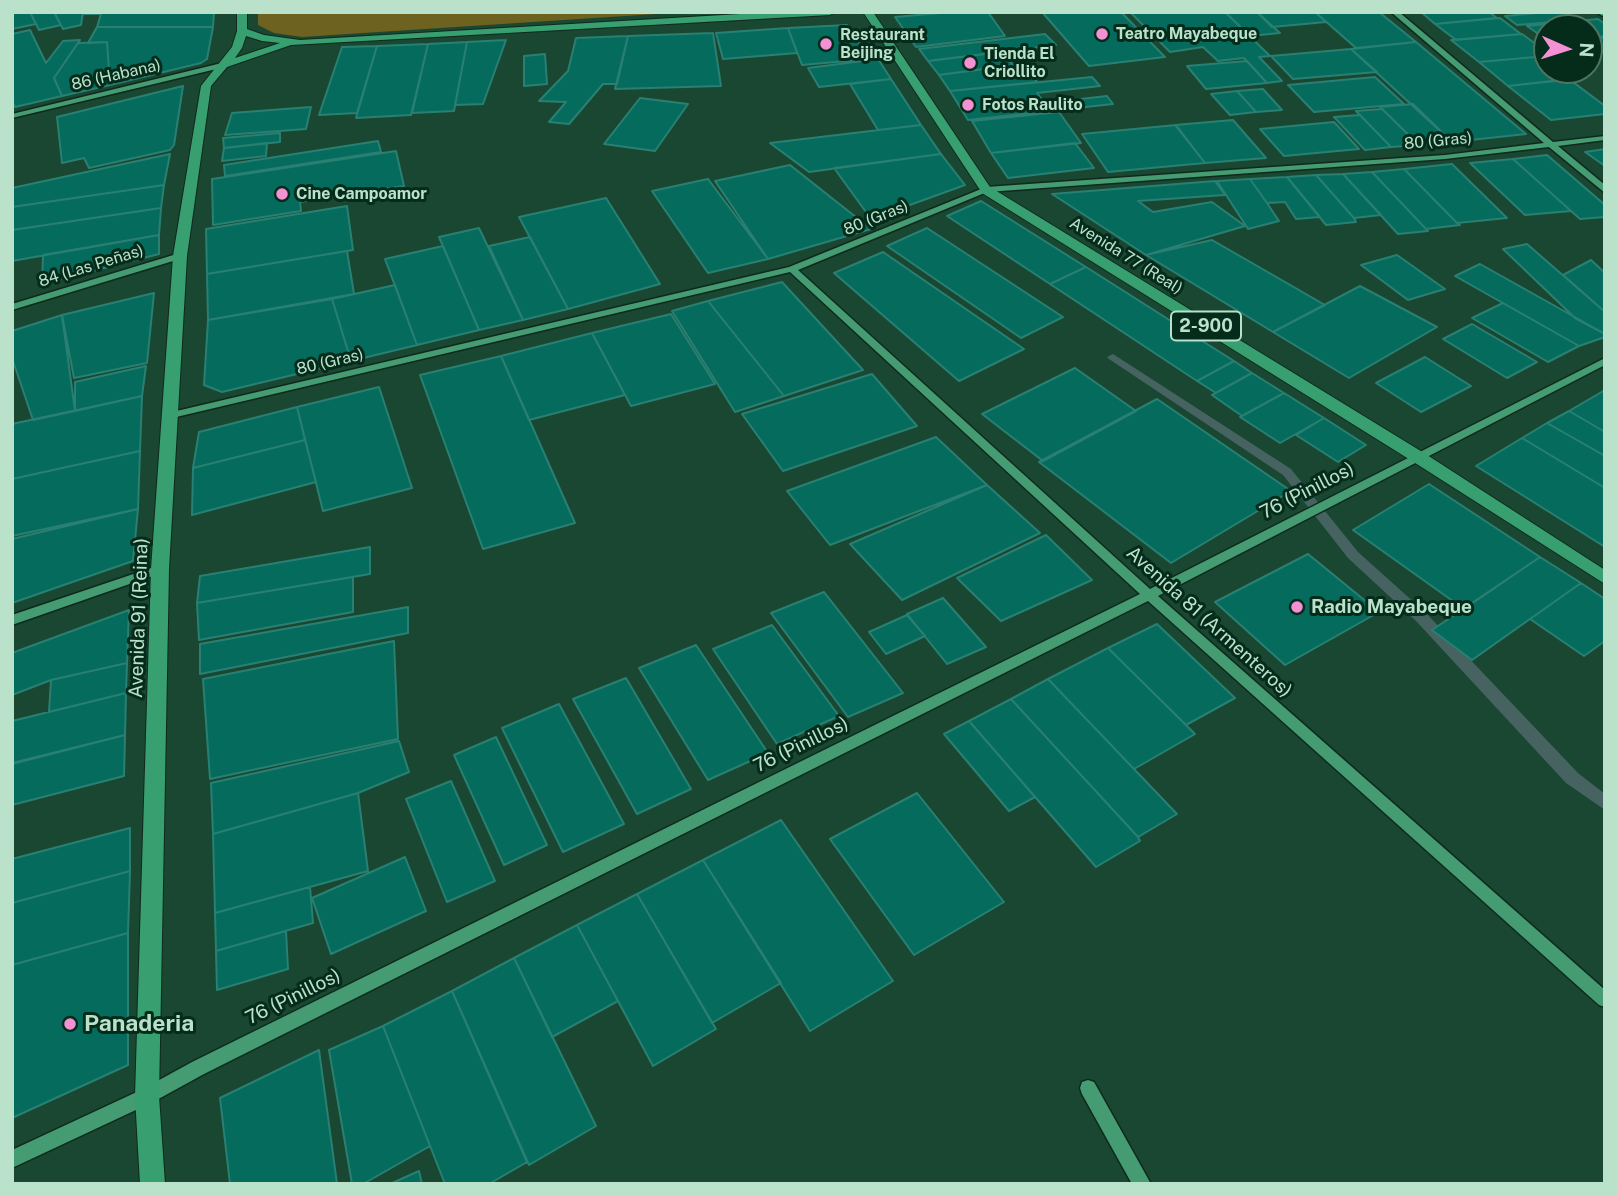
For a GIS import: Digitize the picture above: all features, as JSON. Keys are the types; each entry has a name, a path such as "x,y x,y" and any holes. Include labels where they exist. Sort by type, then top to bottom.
{"main road":[{"name":"Avenida 91 (Reina)","path":"153,1184 147,1096 160,569 172,415 180,256 206,86 237,48 242,31 242,12"},
{"path":"226,64 281,45 300,43 830,12"},
{"name":"Avenida 77 (Real)","path":"868,12 986,190 1418,457 1605,578"},
{"path":"242,31 262,38 300,43"}],"street":[{"path":"1394,12 1605,190"},
{"path":"1600,12 1605,15"},
{"name":"86 (Habana)","path":"12,116 226,64"},
{"name":"80 (Gras)","path":"172,415 792,269 986,190 1445,157 1605,138"},
{"name":"84 (Las Peñas)","path":"12,307 180,256"},
{"name":"Avenida 81 (Armenteros)","path":"792,269 1149,595 1605,1000"},
{"name":"76 (Pinillos)","path":"12,1159 147,1096 210,1062 1149,595 1605,361"},
{"path":"12,620 160,569"},
{"path":"1088,1088 1142,1184"}],"shaded area":[{"path":"258,12 687,12 302,37 274,33 258,25"}],"building":[{"path":"12,12 30,12 36,24 12,29"},
{"path":"30,12 54,12 61,25 39,30"},
{"path":"54,12 83,12 81,25 63,29"},
{"path":"214,12 213,27 97,27 101,14 83,14"},
{"path":"988,12 1005,36 916,47 895,17"},
{"name":"Teatro Mayabeque","path":"1042,12 1121,12 1165,57 1089,66"},
{"path":"1130,12 1225,12 1270,56 1259,57 1282,81 1267,83 1244,58 1218,61 1203,47 1170,52"},
{"path":"1225,12 1257,12 1280,33 1250,36"},
{"path":"1257,12 1315,12 1326,22 1272,27"},
{"path":"1315,12 1379,12 1416,42 1356,48"},
{"path":"1421,12 1489,12 1497,18 1435,24"},
{"path":"1549,12 1567,14 1533,14 1533,24 1517,25 1505,16"},
{"path":"1500,18 1521,34 1456,40 1435,24"},
{"name":"Restaurant Beijing","path":"847,25 869,59 802,65 788,28"},
{"path":"97,27 213,27 207,59 201,63 110,85 107,42 88,43"},
{"path":"788,28 797,53 723,59 716,33"},
{"path":"30,30 46,63 63,41 80,40 54,78 62,96 15,107 12,101 12,34"},
{"path":"713,33 721,86 615,89 628,36"},
{"path":"1045,34 1056,45 928,61 919,49"},
{"path":"1522,34 1533,42 1533,57 1479,62 1451,40"},
{"path":"628,36 617,84 603,84 569,124 549,122 566,102 539,101 568,71 576,38"},
{"path":"506,40 483,104 455,105 467,42"},
{"path":"107,42 110,85 62,96 54,78 78,43"},
{"path":"467,42 454,111 412,113 428,44"},
{"path":"1416,42 1526,134 1452,142 1351,49"},
{"path":"428,44 411,115 356,118 377,46"},
{"path":"377,46 357,113 319,115 342,47"},
{"path":"1351,49 1377,72 1293,79 1271,56"},
{"name":"Tienda El Criollito","path":"1002,52 1013,65 939,75 928,61"},
{"path":"545,54 547,84 524,86 524,56"},
{"path":"1533,57 1533,83 1508,86 1479,62"},
{"path":"878,59 891,79 819,87 808,68"},
{"path":"1247,61 1267,83 1206,89 1187,66"},
{"path":"993,68 999,76 1031,73 1037,82 950,91 939,75"},
{"path":"1092,77 1100,86 1037,93 1045,103 1107,96 1113,104 968,120 950,91"},
{"path":"1375,77 1404,104 1314,112 1288,85"},
{"path":"891,79 921,125 878,130 850,84"},
{"path":"1533,83 1576,84 1605,106 1605,114 1551,120 1508,86"},
{"path":"183,86 174,145 170,150 89,168 84,158 62,163 57,117"},
{"path":"1263,89 1282,110 1256,112 1237,91"},
{"path":"1237,91 1256,112 1230,115 1211,94"},
{"path":"640,98 688,104 655,151 604,144"},
{"path":"1413,104 1452,142 1419,145 1380,107"},
{"path":"311,107 306,129 225,135 232,113"},
{"path":"1382,109 1419,145 1391,147 1356,111"},
{"path":"1059,112 1081,143 991,153 972,121"},
{"path":"1360,115 1391,147 1365,150 1334,117"},
{"path":"1233,120 1266,158 1205,163 1175,125"},
{"path":"1334,122 1359,149 1284,156 1260,129"},
{"path":"921,125 941,154 809,172 770,143"},
{"path":"1176,125 1205,163 1108,172 1082,134"},
{"path":"280,133 280,142 224,148 223,138"},
{"path":"378,141 381,152 225,176 224,165"},
{"path":"267,143 266,156 222,161 224,148"},
{"path":"1075,143 1094,168 1008,178 991,153"},
{"path":"1605,149 1605,166 1585,152"},
{"name":"Cine Campoamor","path":"396,151 404,186 300,202 301,211 213,225 212,179"},
{"path":"170,154 164,185 12,207 12,188"},
{"path":"941,154 965,185 871,219 834,168"},
{"path":"1547,155 1605,205 1605,217 1580,219 1513,159"},
{"path":"1513,159 1571,211 1525,215 1470,163"},
{"path":"1452,164 1507,218 1457,223 1404,169"},
{"path":"790,165 871,229 768,259 715,181"},
{"path":"1404,169 1460,225 1426,229 1372,172"},
{"path":"1372,172 1428,231 1398,234 1343,174"},
{"path":"1343,174 1381,215 1354,218 1316,175"},
{"path":"1316,175 1356,222 1326,225 1287,177"},
{"path":"1287,177 1320,217 1296,219 1285,202 1267,203 1250,179"},
{"path":"708,179 768,259 708,273 652,191"},
{"path":"1250,179 1279,221 1248,229 1217,181"},
{"path":"1215,181 1225,195 1138,201 1153,212 1212,202 1245,226 1146,255 1052,194"},
{"path":"164,185 161,208 12,230 12,207"},
{"path":"606,198 660,284 568,309 519,217"},
{"path":"981,201 1086,267 1050,284 947,216"},
{"path":"347,206 353,250 207,274 206,229"},
{"path":"161,208 159,235 12,261 12,230"},
{"path":"479,228 523,320 479,330 439,237"},
{"path":"927,228 1063,317 1021,338 887,246"},
{"path":"159,235 159,254 42,284 43,255"},
{"path":"530,237 568,309 523,320 489,246"},
{"path":"1212,240 1325,305 1273,332 1146,255"},
{"path":"1527,244 1605,312 1605,334 1575,318 1503,249"},
{"path":"443,246 479,330 417,345 385,259"},
{"path":"347,251 354,294 208,320 207,274"},
{"path":"883,252 1024,349 959,381 834,273"},
{"path":"1397,255 1445,289 1408,300 1361,265"},
{"path":"1591,260 1605,273 1605,312 1563,275"},
{"path":"1480,264 1605,334 1605,337 1579,346 1455,276"},
{"path":"1086,267 1234,361 1197,381 1050,284"},
{"path":"782,282 863,370 784,396 708,301"},
{"path":"395,285 417,345 351,361 332,299"},
{"path":"1360,286 1437,327 1349,378 1273,332"},
{"path":"154,293 147,363 74,378 62,315"},
{"path":"332,299 351,361 222,392 204,385 208,320"},
{"path":"708,301 784,396 735,412 672,311"},
{"path":"1503,303 1579,346 1548,362 1472,318"},
{"path":"671,314 715,384 631,406 592,333"},
{"path":"62,315 75,411 33,420 12,358 12,331"},
{"path":"1472,324 1537,362 1507,378 1443,339"},
{"path":"592,333 625,395 529,420 501,356"},
{"path":"501,356 575,523 483,549 420,375"},
{"path":"1425,357 1471,386 1421,412 1376,383"},
{"path":"1234,361 1252,373 1216,393 1197,381"},
{"path":"146,366 142,396 75,411 75,382"},
{"path":"1075,368 1136,411 1043,461 982,414"},
{"path":"1252,373 1284,393 1242,416 1212,395"},
{"path":"872,374 917,426 783,471 742,414"},
{"path":"379,387 412,488 323,511 297,407"},
{"path":"1605,390 1605,432 1569,411"},
{"path":"1284,393 1324,418 1280,443 1240,417"},
{"path":"142,396 140,451 12,479 12,424"},
{"path":"1157,399 1291,491 1171,563 1039,462"},
{"path":"297,407 305,440 193,468 199,432"},
{"path":"1569,411 1605,432 1605,456 1547,423"},
{"path":"1324,418 1366,445 1338,462 1296,435"},
{"path":"1547,423 1605,456 1605,488 1522,438"},
{"path":"936,437 987,485 830,545 787,491"},
{"path":"1522,438 1605,488 1605,547 1476,466"},
{"path":"305,440 316,482 192,515 193,468"},
{"path":"140,451 138,509 12,536 12,479"},
{"path":"1429,484 1540,557 1464,609 1353,530"},
{"path":"987,485 1040,533 902,600 850,544"},
{"path":"138,509 133,561 12,603 12,539"},
{"path":"1046,535 1092,580 1001,621 957,578"},
{"path":"370,547 370,574 197,603 200,576"},
{"name":"Radio Mayabeque","path":"1308,554 1379,612 1285,665 1215,602"},
{"path":"1540,557 1581,583 1472,660 1432,630"},
{"path":"353,577 353,612 199,640 197,603"},
{"path":"1581,583 1605,599 1605,641 1584,656 1530,619"},
{"path":"824,592 903,693 848,717 771,613"},
{"path":"943,598 986,647 947,664 907,614"},
{"path":"408,607 408,633 200,674 200,644"},
{"path":"129,610 127,663 51,680 12,695 12,653"},
{"path":"907,615 925,636 886,654 869,632"},
{"path":"1157,624 1235,698 1186,725 1108,648"},
{"path":"772,625 839,716 777,744 713,649"},
{"path":"394,641 398,739 210,779 203,679"},
{"path":"696,645 768,753 708,780 639,668"},
{"path":"1108,648 1195,734 1134,769 1048,679"},
{"path":"127,663 126,693 49,712 51,680"},
{"path":"626,678 691,789 637,814 573,699"},
{"path":"1048,679 1177,814 1138,837 1011,699"},
{"path":"126,693 125,735 12,763 12,721"},
{"path":"1011,699 1140,841 1096,867 969,721"},
{"path":"559,704 624,824 563,852 502,728"},
{"path":"969,721 1035,797 1009,811 944,734"},
{"path":"125,735 124,776 12,805 12,764"},
{"path":"496,737 547,845 504,865 454,755"},
{"path":"399,741 409,772 358,793 213,834 211,783"},
{"path":"451,781 495,881 447,902 406,799"},
{"path":"358,793 368,871 215,913 213,834"},
{"path":"917,793 1004,902 914,955 830,839"},
{"path":"781,820 893,981 810,1031 703,860"},
{"path":"130,828 130,871 12,903 12,859"},
{"path":"405,857 426,911 331,954 312,898"},
{"path":"703,860 781,983 712,1023 637,894"},
{"path":"130,871 128,933 12,965 12,903"},
{"path":"310,887 313,923 216,951 215,913"},
{"path":"637,894 716,1029 653,1066 577,925"},
{"path":"577,925 618,1001 552,1037 514,958"},
{"path":"286,931 288,969 217,990 216,951"},
{"name":"Panaderia","path":"128,933 128,1065 12,1118 12,965"},
{"path":"514,958 596,1126 529,1165 452,991"},
{"path":"452,991 527,1162 489,1184 445,1184 383,1026"},
{"path":"383,1026 430,1146 363,1184 352,1184 329,1050"},
{"path":"319,1050 337,1184 230,1184 220,1098"},
{"path":"419,1171 422,1184 390,1184"}],"waterway":[{"path":"1113,357 1287,472 1353,555 1421,617 1572,778 1605,803"}],"place":[{"name":"Teatro Mayabeque","path":"1102,34"},
{"name":"Restaurant Beijing","path":"826,44"},
{"name":"Tienda El Criollito","path":"970,63"},
{"name":"Fotos Raulito","path":"968,105"},
{"name":"Cine Campoamor","path":"282,194"},
{"name":"Radio Mayabeque","path":"1297,607"},
{"name":"Panaderia","path":"70,1024"}]}
